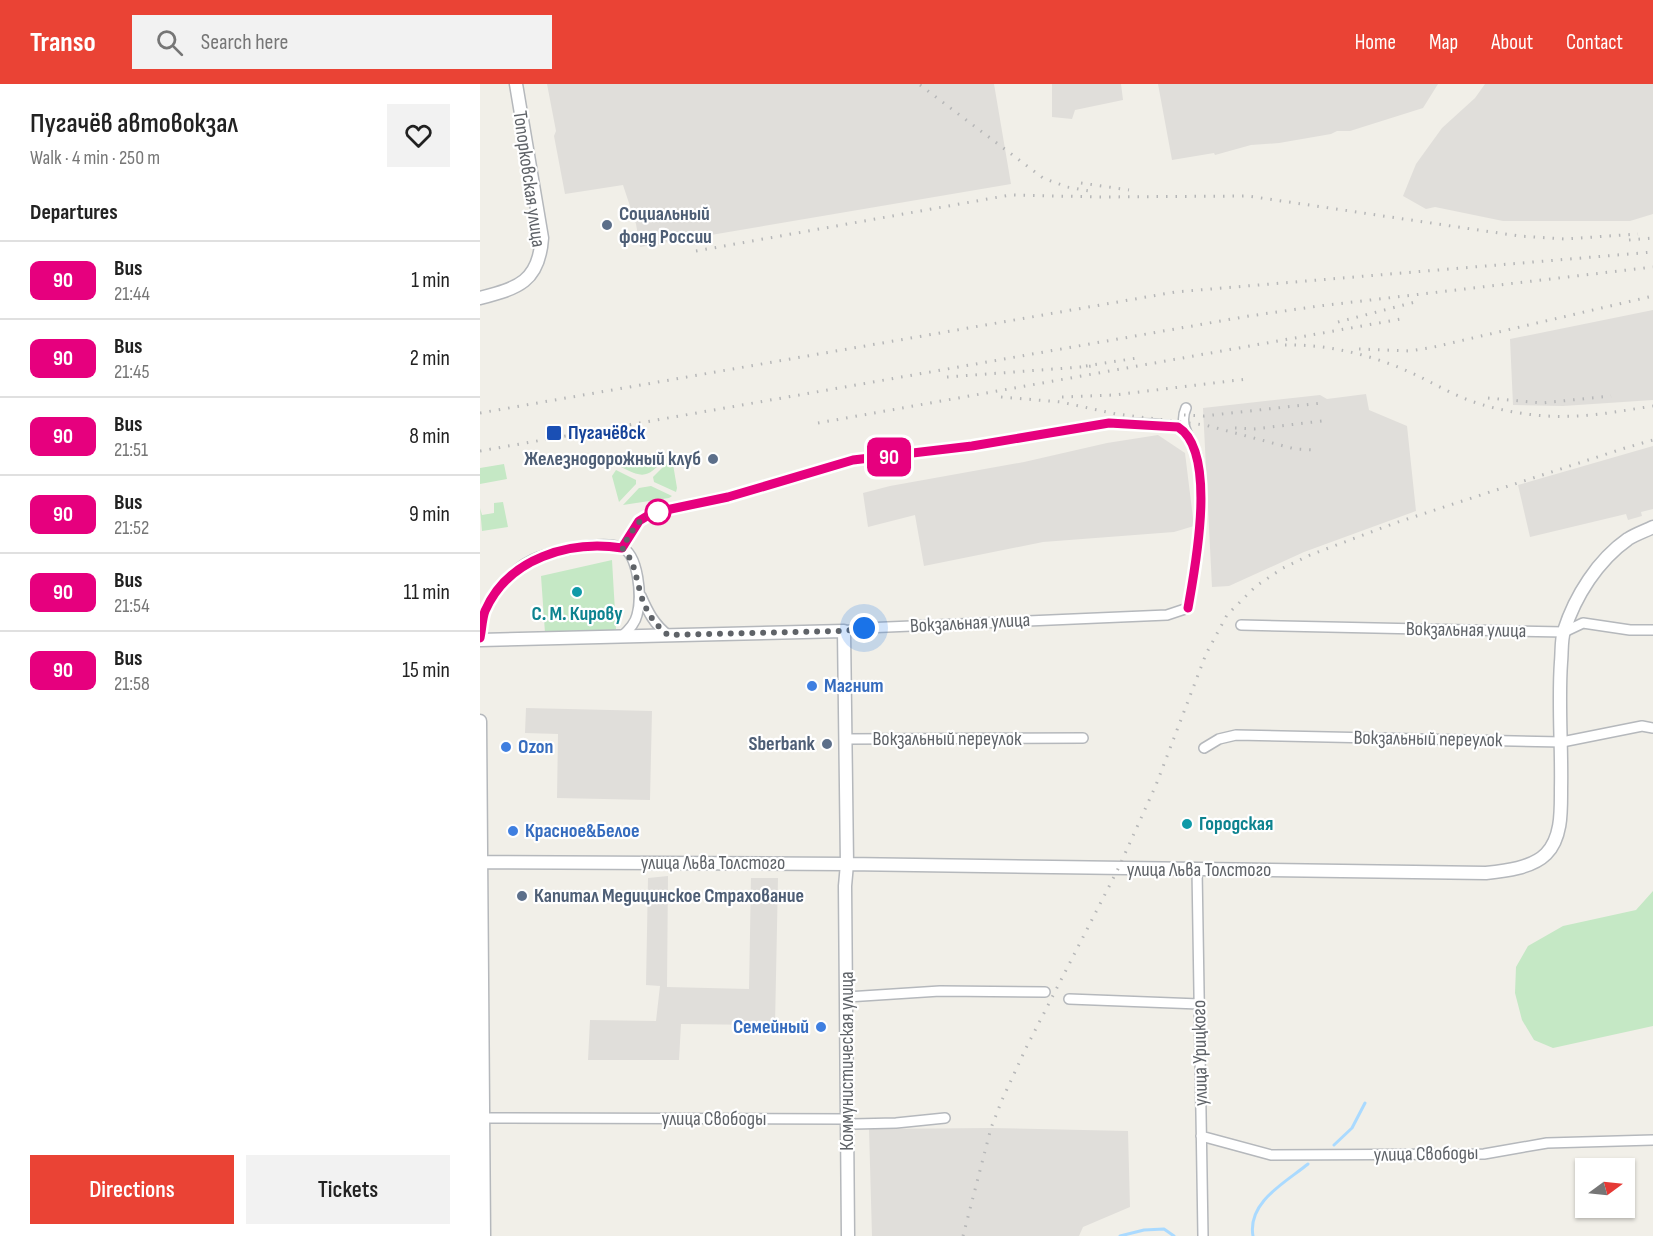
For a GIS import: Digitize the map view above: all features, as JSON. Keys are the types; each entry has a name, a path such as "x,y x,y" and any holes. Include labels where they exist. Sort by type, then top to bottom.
{"street":[{"name":"Топорковская улица","path":"480,298 512,288 524,281 533,273 541,253 542,238 516,84"},
{"path":"1185,408 1183,415 1185,432"},
{"path":"622,548 639,521 652,513 728,497 853,460 972,446 1109,423 1154,424 1178,427 1185,432"},
{"name":"Вокзальная улица","path":"480,639 844,631 864,628 1167,615 1188,608 1201,519 1198,461 1195,449 1185,432"},
{"name":"улица Льва Толстого","path":"480,862 848,864 1486,873 1513,869 1534,862 1546,854 1559,828 1562,742 1560,680 1564,632 1581,591 1611,554 1629,538 1653,527"},
{"path":"480,639 485,612 496,592 516,570 538,557 585,546 601,545 622,548 630,555 640,593 649,615 657,627 674,635"},
{"path":"622,636 631,628 637,616 640,593"},
{"name":"Вокзальная улица","path":"1241,625 1564,632 1583,623 1630,630 1653,630"},
{"path":"844,631 846,739"},
{"path":"480,721 484,1236"},
{"name":"Вокзальный переулок","path":"1204,748 1219,739 1236,735 1562,742 1642,726 1653,728"},
{"name":"Вокзальный переулок","path":"846,739 1083,738"},
{"name":"Коммунистическая улица","path":"846,739 848,1236"},
{"name":"улица Урицкого","path":"1197,869 1203,1236"},
{"path":"847,997 940,991 1045,992"},
{"path":"1070,999 1199,1004"},
{"name":"улица Свободы","path":"482,1118 848,1119 853,1124 896,1123 945,1118"},
{"name":"улица Свободы","path":"1201,1136 1271,1155 1484,1154 1547,1143 1653,1140"}],"shaded area":[{"path":"547,84 994,84 1011,184 640,247 636,224 623,185 565,194"},
{"path":"1052,84 1121,84 1123,100 1075,110 1072,119 1052,117"},
{"path":"1158,84 1438,84 1423,108 1350,131 1337,131 1279,143 1251,145 1215,155 1214,153 1172,160"},
{"path":"1485,84 1653,84 1653,214 1630,221 1503,221 1435,207 1426,209 1403,196 1416,164 1442,128 1475,98"},
{"path":"1653,310 1653,400 1563,406 1513,405 1510,339"},
{"path":"1366,394 1369,410 1407,426 1416,511 1304,552 1229,586 1212,587 1203,408 1320,395 1327,399"},
{"path":"1158,435 1185,453 1194,526 1174,532 1043,542 924,566 915,515 868,527 863,493 1024,462 1107,443"},
{"path":"1653,446 1653,509 1641,512 1642,516 1628,520 1626,514 1530,537 1518,485"},
{"path":"526,708 652,711 650,800 557,798 558,734 525,733"},
{"path":"668,876 667,987 749,989 751,878 778,878 775,1025 681,1024 679,1060 588,1060 590,1020 656,1021 660,986 646,985 648,878"},
{"path":"991,1128 1128,1131 1130,1207 1083,1227 1079,1236 872,1236 869,1129"}],"green space":[{"path":"667,457 655,469 641,475 619,466 620,465"},
{"path":"672,458 676,492 654,482 653,477"},
{"path":"504,464 507,479 480,484 480,468"},
{"path":"616,470 636,480 636,484 619,502 612,476"},
{"path":"651,486 672,496 623,505 639,488"},
{"path":"503,502 508,527 482,531 480,508 482,515 494,513 494,503"},
{"path":"612,560 616,629 610,632 545,633 541,576"},
{"path":"1653,891 1653,1026 1553,1048 1534,1040 1522,1020 1515,993 1516,967 1528,946 1563,926 1636,910"}],"waterway":[{"path":"1334,1145 1352,1128 1365,1103"},
{"path":"1253,1236 1253,1224 1262,1203 1279,1186 1308,1164"},
{"path":"1120,1236 1144,1230 1164,1229 1174,1236"}],"railway":[{"path":"920,85 1043,178 1067,187 1089,191"},
{"path":"1081,183 1129,190"},
{"path":"696,251 1010,195 1248,196 1519,236 1565,239 1638,234"},
{"path":"1629,240 1653,238"},
{"path":"480,413 1175,292 1653,252"},
{"path":"480,451 1249,316 1653,267"},
{"path":"1359,349 1410,351 1434,347 1653,296"},
{"path":"1338,322 1419,301"},
{"path":"818,423 1401,319"},
{"path":"1285,345 1331,348 1376,359 1470,401 1515,412 1576,416 1653,406"},
{"path":"1086,366 1137,358"},
{"path":"947,377 1094,366"},
{"path":"1062,397 1114,395 1247,379"},
{"path":"1488,398 1542,403 1611,396"},
{"path":"1001,397 1061,402 1116,414 1205,425 1295,449 1314,450"},
{"path":"1184,415 1204,416 1322,403"},
{"path":"1235,428 1254,429 1322,421"},
{"path":"963,1236 991,1128 1002,1100 1026,1048 1118,869 1156,785 1206,654 1227,615 1256,586 1283,568 1310,555 1395,523 1653,440"}],"bus line":[{"name":"90","path":"480,638 485,612 496,592 516,570 538,557 585,546 601,545 622,548 639,521 652,513 728,497 853,460 972,446 1109,423 1178,427 1185,432 1195,449 1198,461 1201,519 1188,608"}],"place":[{"name":"Социальный фонд России","path":"607,225"},
{"name":"Пугачёвск","path":"554,433"},
{"name":"Железнодорожный клуб","path":"713,459"},
{"name":"С. М. Кирову","path":"577,592"},
{"name":"Магнит","path":"812,686"},
{"name":"Sberbank","path":"827,744"},
{"name":"Ozon","path":"506,747"},
{"name":"Городская","path":"1187,824"},
{"name":"Красное&Белое","path":"513,831"},
{"name":"Капитал Медицинское Страхование","path":"522,896"},
{"name":"Семейный","path":"821,1027"}],"route":[{"path":"658,512 639,521 622,548 630,555 640,593 649,615 657,627 668,635 844,631 864,628"}]}
